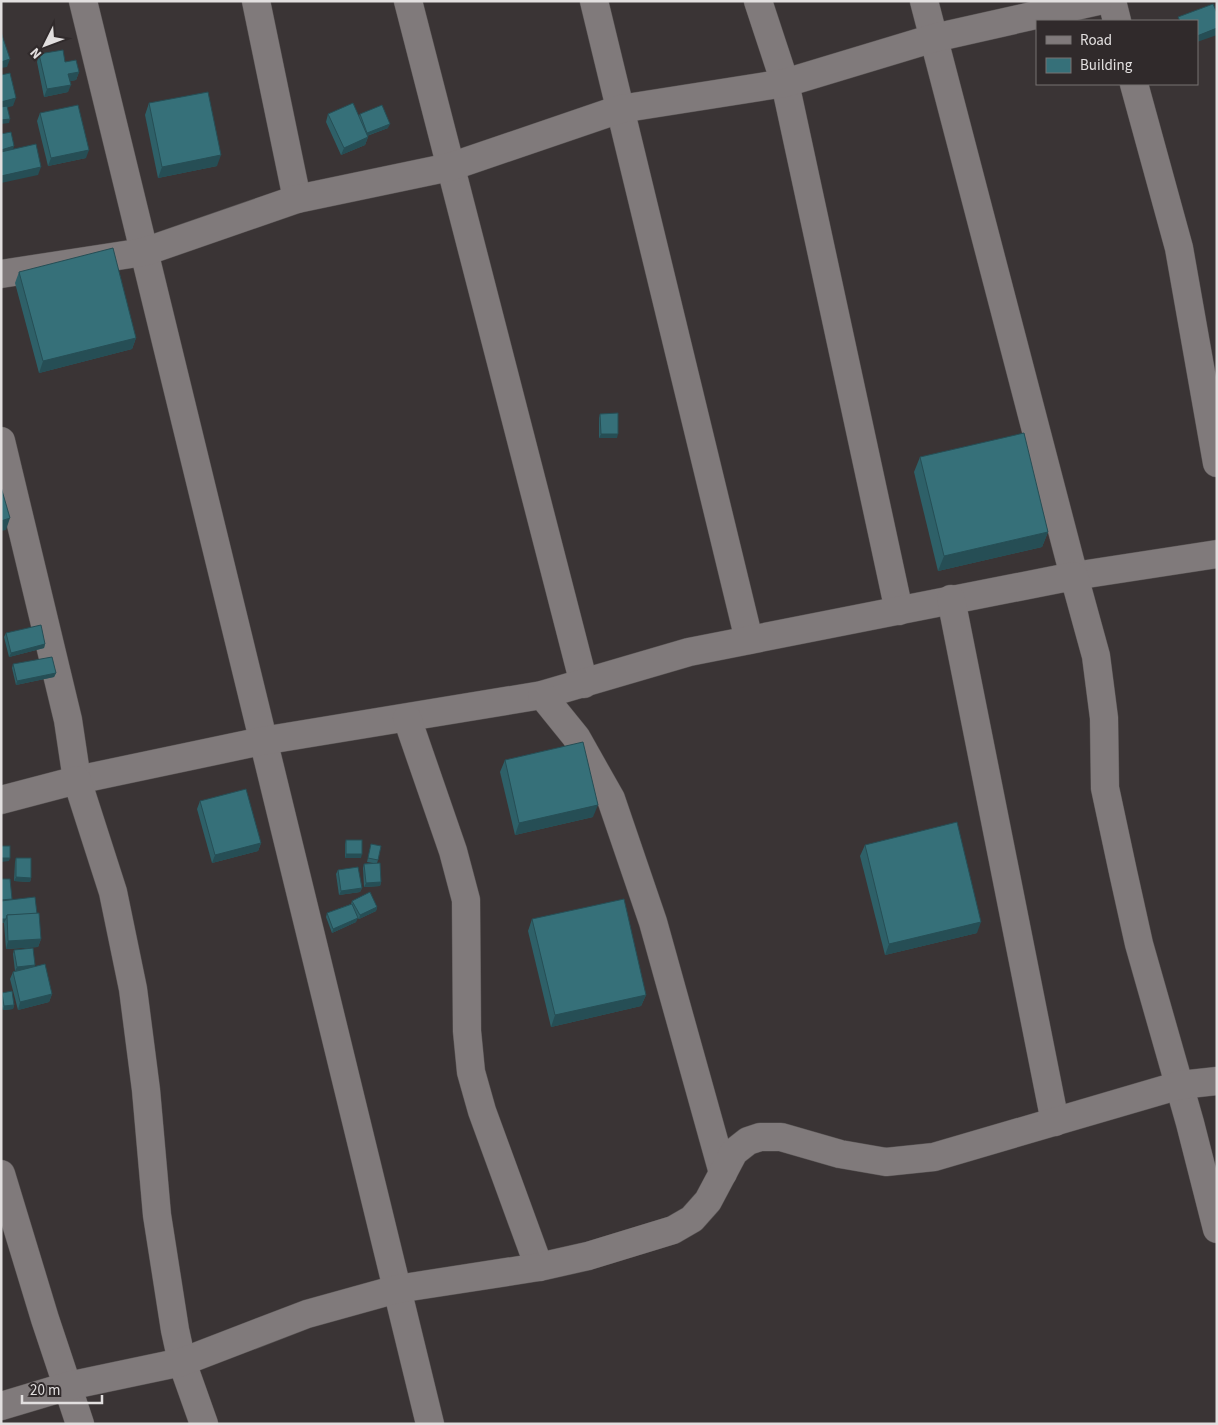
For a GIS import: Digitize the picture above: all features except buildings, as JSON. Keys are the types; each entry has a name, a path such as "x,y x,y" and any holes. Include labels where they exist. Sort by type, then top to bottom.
{"street":[{"path":"83,1 430,1424"},
{"path":"256,1 297,200"},
{"path":"408,1 584,684"},
{"path":"594,1 749,640"},
{"path":"758,1 785,83 899,611"},
{"path":"924,1 1096,656 1104,718 1105,788 1139,944 1180,1085 1217,1229"},
{"path":"1,274 144,252 297,200 450,167 620,109 785,83 934,38 1098,1"},
{"path":"1112,1 1117,20"},
{"path":"1134,85 1179,248 1217,463"},
{"path":"1,441 68,720 77,780 113,892 133,989 146,1090 157,1215 182,1362 204,1424"},
{"path":"1,800 77,780 262,741 542,695 688,652 1074,576 1217,554"},
{"path":"951,599 1055,1122"},
{"path":"542,695 576,737 611,799 653,922 723,1174"},
{"path":"407,718 453,851 466,900 467,1032 471,1072 482,1112 539,1267"},
{"path":"1,1406 68,1386 182,1362 308,1314 397,1289 539,1267 588,1256 673,1230 692,1219 708,1201 734,1152 748,1141 760,1137 794,1140 840,1154 886,1162 934,1157 1180,1085 1217,1081"},
{"path":"1,1174 45,1319 80,1424"}]}
